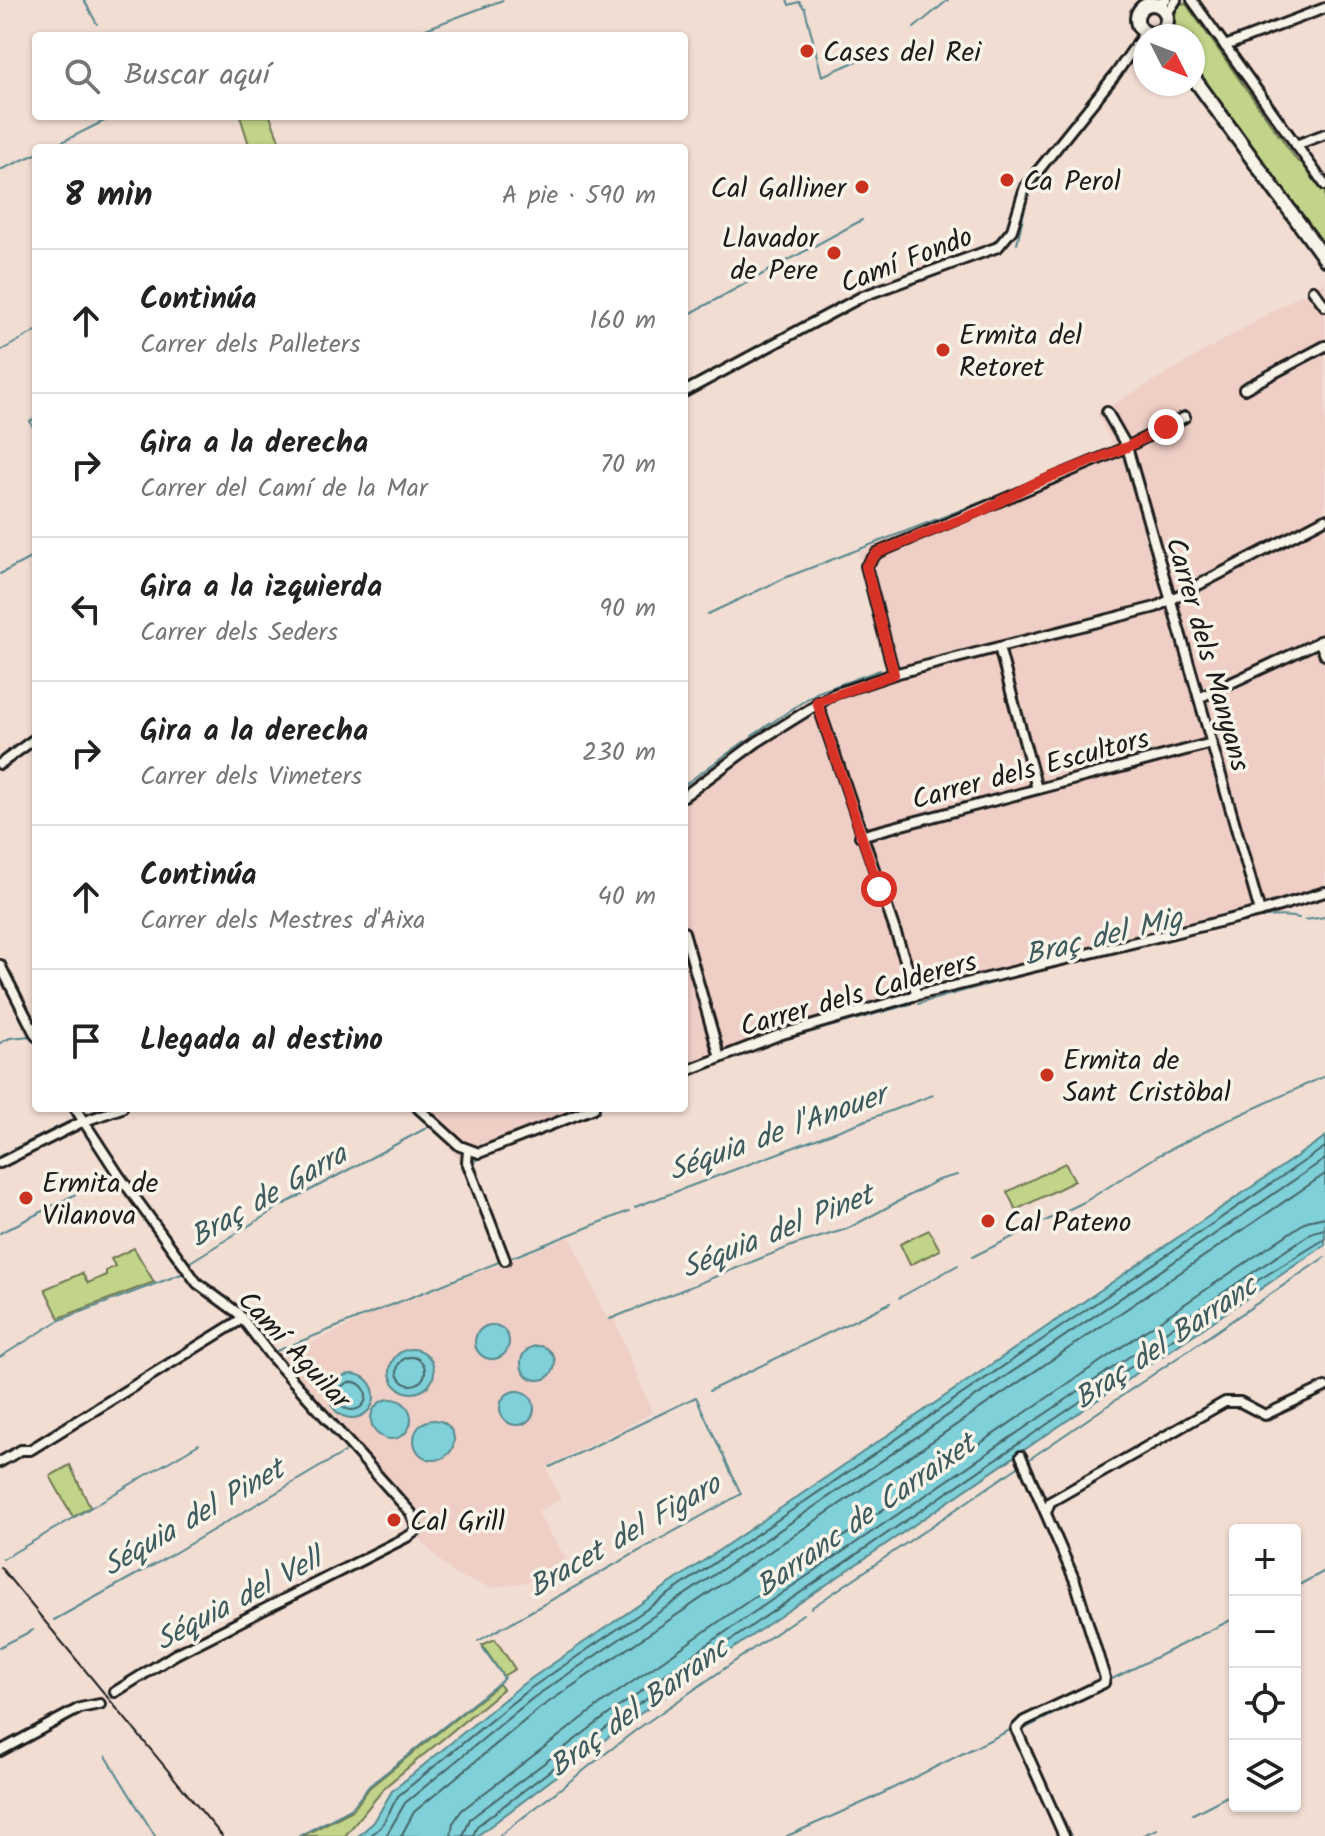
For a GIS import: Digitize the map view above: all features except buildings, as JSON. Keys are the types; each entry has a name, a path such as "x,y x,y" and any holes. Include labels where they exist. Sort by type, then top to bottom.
{"main road":[{"path":"1205,93 1325,259"}],"street":[{"name":"Camí Fondo","path":"688,390 863,296 998,247 1012,230 1025,187 1115,75 1154,17 1176,0"},
{"path":"1192,0 1325,185"},
{"path":"1225,46 1325,8"},
{"path":"1296,145 1325,134"},
{"path":"1313,290 1325,306"},
{"path":"1244,389 1325,346"},
{"name":"Carrer dels Manyans","path":"1107,412 1127,447 1260,912"},
{"path":"894,674 866,566 877,553 1127,447 1185,417"},
{"path":"688,793 817,702 894,674 1156,607 1325,519"},
{"path":"1199,698 1322,640 1325,655"},
{"path":"999,647 1037,789"},
{"path":"817,702 860,836 917,995"},
{"path":"0,764 32,741"},
{"name":"Carrer dels Escultors","path":"860,836 1212,743"},
{"name":"Carrer dels Calderers","path":"688,1070 779,1035 917,995 1260,912 1325,892"},
{"path":"688,946 720,1058"},
{"path":"0,965 32,1028"},
{"name":"Camí Aguilar","path":"77,1112 197,1283 242,1319 411,1513 417,1530 176,1654 115,1692"},
{"path":"0,1163 82,1122 111,1112"},
{"path":"423,1112 468,1151 479,1153 584,1112"},
{"path":"468,1151 467,1162 505,1260"},
{"path":"0,1462 21,1450 30,1450 242,1319"},
{"path":"1046,1502 1225,1402 1240,1402 1265,1415 1325,1387"},
{"path":"1021,1456 1046,1502 1046,1514 1075,1581 1105,1678 1104,1683 1024,1721 1016,1729 1064,1836"},
{"path":"0,1751 80,1708 100,1704"}],"shaded area":[{"path":"1325,281 1325,897 1258,918 913,1001 769,1043 688,1074 688,785 817,694 883,673 886,657 858,552 1114,448 1097,414"},
{"path":"419,1112 593,1112 462,1164"},
{"path":"570,1237 607,1319 613,1316 652,1413 546,1467 560,1499 537,1512 566,1559 527,1582 492,1588 455,1575 431,1552 416,1533 424,1524 355,1441 275,1354 316,1341 375,1313"}],"green space":[{"path":"1181,3 1186,4 1200,24 1175,24 1176,9"},
{"path":"1205,31 1298,162 1304,162 1325,191 1325,254 1205,85"},
{"path":"241,120 272,120 280,144 249,144"},
{"path":"1065,1163 1075,1181 1016,1210 1007,1192"},
{"path":"929,1230 940,1250 910,1265 900,1244"},
{"path":"134,1248 154,1282 59,1318 45,1289 82,1273 88,1283 106,1275 106,1271 115,1266 111,1259"},
{"path":"70,1465 90,1507 73,1517 50,1476"},
{"path":"495,1639 515,1669 503,1676 482,1645"},
{"path":"499,1684 503,1689 386,1786 345,1836 302,1836 353,1810 370,1787"}],"water":[{"name":"Barranc de Carraixet","path":"1325,1137 1325,1245 754,1634 623,1726 477,1836 358,1836 374,1822 392,1791 523,1684"},
{"path":"492,1325 504,1330 509,1342 504,1354 492,1359 480,1354 475,1342 480,1330"},
{"path":"538,1346 550,1351 555,1363 550,1375 538,1380 526,1375 521,1363 526,1351"},
{"path":"412,1349 428,1355 434,1371 428,1387 412,1393 396,1387 390,1371 396,1355"},
{"path":"352,1374 367,1381 374,1396 367,1411 352,1418 337,1411 330,1396 337,1381"},
{"path":"517,1391 529,1396 534,1408 529,1420 517,1425 505,1420 500,1408 505,1396"},
{"path":"391,1399 405,1405 411,1419 405,1433 391,1439 377,1433 371,1419 377,1405"},
{"path":"434,1420 448,1426 454,1440 448,1454 434,1460 420,1454 414,1440 420,1426"}],"waterway":[{"path":"84,0 97,24"},
{"path":"418,32 503,0"},
{"path":"787,0 789,5 799,2 805,9 822,76 880,51"},
{"path":"914,28 948,0"},
{"path":"1071,137 1133,57"},
{"path":"58,144 106,120"},
{"path":"1017,244 1027,198 1060,151"},
{"path":"0,170 32,156"},
{"path":"688,315 862,220"},
{"path":"693,393 865,300 902,286"},
{"path":"0,351 32,333"},
{"path":"32,420 32,425"},
{"path":"708,614 787,577 992,498"},
{"path":"0,574 32,557"},
{"path":"752,736 816,693 880,670"},
{"path":"688,782 745,741"},
{"path":"0,769 32,747"},
{"name":"Braç del Mig","path":"918,1004 1236,922 1270,917 1299,918"},
{"name":"Braç del Mig","path":"1305,920 1325,917"},
{"path":"0,974 24,1023"},
{"name":"Braç de Garra","path":"688,1075 772,1043 911,1004"},
{"path":"0,1043 10,1038 32,1038"},
{"path":"972,1257 1086,1201 1159,1155 1325,1076"},
{"name":"Séquia de l'Anouer","path":"635,1207 933,1095"},
{"path":"85,1115 92,1112"},
{"path":"0,1156 74,1119"},
{"name":"Braç de Garra","path":"187,1264 279,1207 430,1126"},
{"name":"Braç de Garra","path":"474,1161 529,1138"},
{"name":"Braç de Garra","path":"0,1233 113,1175"},
{"name":"Séquia del Pinet","path":"610,1319 794,1245 847,1229 938,1180 957,1175"},
{"name":"Braç de Garra","path":"146,1206 166,1233"},
{"name":"Séquia de l'Anouer","path":"513,1257 629,1211"},
{"name":"Braç del Barranc","path":"1028,1460 1325,1257"},
{"name":"Séquia de l'Anouer","path":"274,1352 499,1262"},
{"path":"899,1298 958,1265"},
{"path":"0,1357 60,1320 184,1273"},
{"path":"709,1391 890,1303"},
{"name":"Bracet del Figaro","path":"478,1641 741,1494 696,1397 550,1467"},
{"name":"Séquia de l'Anouer","path":"3,1559 199,1444"},
{"name":"Séquia del Pinet","path":"54,1620 350,1449"},
{"name":"Braç del Barranc","path":"811,1608 1021,1465"},
{"name":"Séquia del Vell","path":"239,1617 373,1550"},
{"path":"1301,1584 1325,1571"},
{"name":"Braç del Barranc","path":"499,1836 636,1730 803,1614"},
{"path":"1110,1680 1229,1621"},
{"name":"Séquia del Pinet","path":"0,1647 33,1630"},
{"name":"Bracet del Figaro","path":"299,1836 351,1809 369,1786 504,1678 483,1648"},
{"name":"Séquia del Vell","path":"138,1673 149,1666"},
{"path":"1020,1731 1101,1690"},
{"path":"787,1836 869,1800 1010,1730"},
{"name":"Séquia del Vell","path":"106,1756 155,1836"},
{"path":"1193,1814 1229,1795"},
{"path":"1061,1820 1071,1836"},
{"path":"1141,1836 1157,1829"}],"railway":[{"path":"0,1567 222,1836"}],"place":[{"name":"Cases del Rei","path":"807,51"},
{"name":"Ca Perol","path":"1007,180"},
{"name":"Cal Galliner","path":"862,187"},
{"name":"Llavador de Pere","path":"834,253"},
{"name":"Ermita del Retoret","path":"943,350"},
{"name":"Ermita de Sant Cristòbal","path":"1047,1075"},
{"name":"Ermita de Vilanova","path":"26,1198"},
{"name":"Cal Pateno","path":"988,1221"},
{"name":"Cal Grill","path":"394,1520"}],"route":[{"path":"879,889 817,702 894,674 866,566 877,553 982,511 1033,484 1127,447 1166,427"}]}
